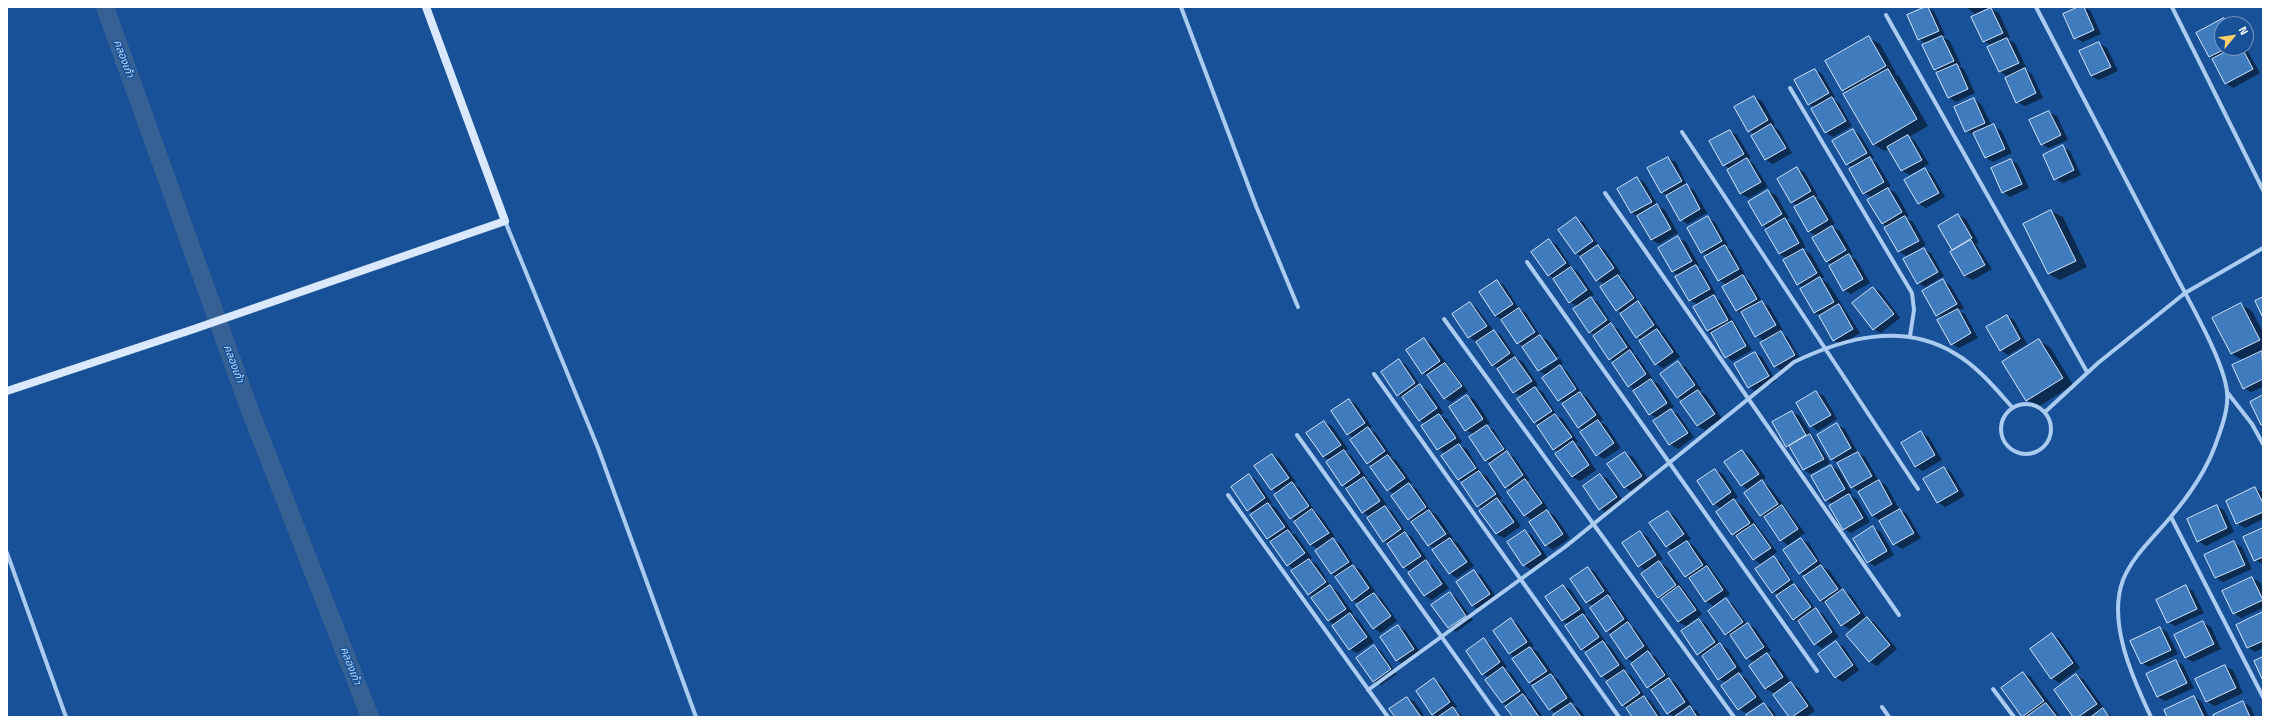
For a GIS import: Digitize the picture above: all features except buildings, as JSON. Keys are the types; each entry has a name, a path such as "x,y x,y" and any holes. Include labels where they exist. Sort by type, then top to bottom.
{"street":[{"path":"426,7 505,221 598,448 696,717"},
{"path":"1181,7 1256,206 1298,308"},
{"path":"2036,7 2184,293 2221,368 2227,392 2223,423 2212,455 2185,501 2132,564 2123,580 2118,610 2122,642 2135,684 2150,717"},
{"path":"2172,7 2263,190"},
{"path":"1886,15 2088,372"},
{"path":"1790,88 1912,293 1914,310 1910,336"},
{"path":"1682,132 1918,489"},
{"path":"1605,193 1899,615"},
{"path":"7,390 194,329 257,305 505,221"},
{"path":"2045,412 2088,372 2184,293 2263,248"},
{"path":"1527,262 1817,671"},
{"path":"1444,319 1734,717"},
{"path":"1368,690 1593,524 1794,362 1855,338 1895,335 1910,336 1954,353 1985,378 2012,407"},
{"path":"1374,374 1619,717"},
{"path":"2227,392 2252,424 2263,444"},
{"path":"2020,404 2029,404 2045,412 2051,426 2048,442 2036,452 2021,454 2007,446 2000,430 2001,421 2012,407 2020,404"},
{"path":"1297,435 1499,717"},
{"path":"1228,495 1388,717"},
{"path":"2170,517 2263,697"},
{"path":"7,552 66,717"},
{"path":"1993,689 2014,717"},
{"path":"1882,707 1889,717"}],"waterway":[{"name":"คลองเก้า","path":"105,7 249,408 370,717"}]}
